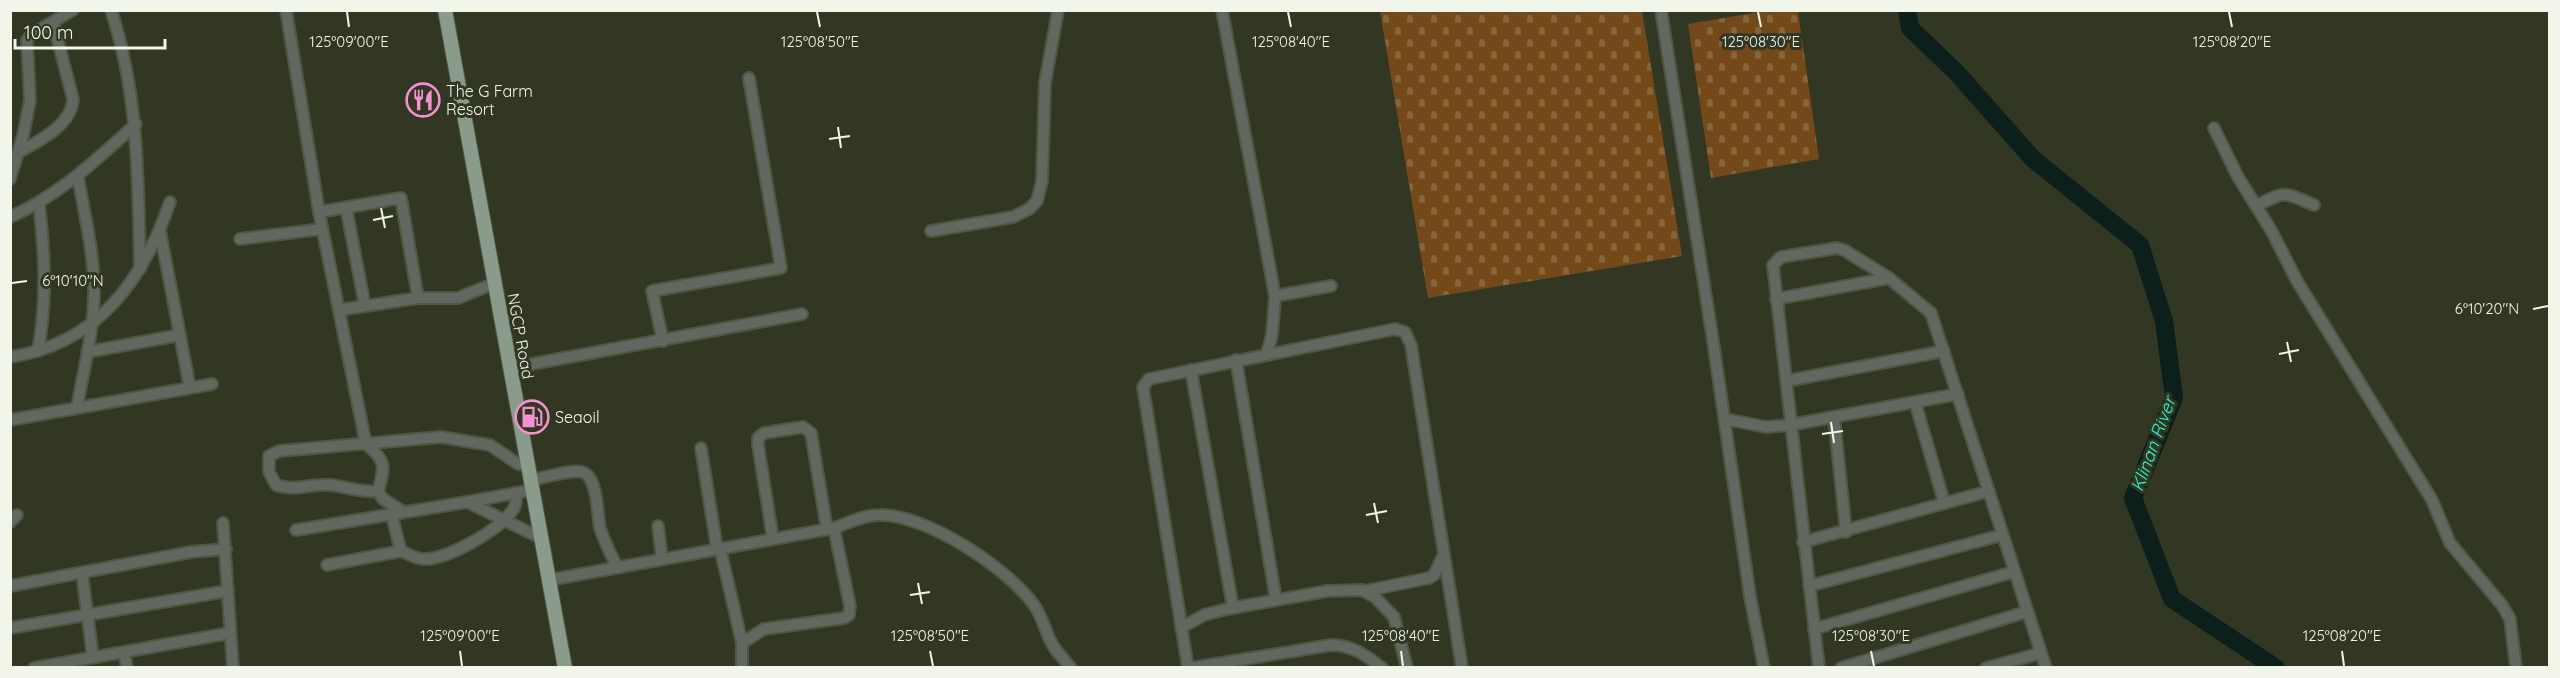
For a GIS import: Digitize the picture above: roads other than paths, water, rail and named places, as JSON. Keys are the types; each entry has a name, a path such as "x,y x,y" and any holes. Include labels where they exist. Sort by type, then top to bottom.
{"main road":[{"name":"NGCP Road","path":"445,10 565,668"}],"street":[{"path":"10,179 19,153 30,100 27,40 73,10"},
{"path":"111,10 130,88 136,124 140,269"},
{"path":"286,10 322,230 366,444 379,455 384,473 378,491"},
{"path":"931,231 1013,217 1029,209 1036,201 1042,181 1045,83 1058,10"},
{"path":"1222,10 1275,296 1272,335 1267,353"},
{"path":"1661,10 1725,419 1750,596 1764,668"},
{"path":"19,153 48,135 65,120 73,107 74,99 53,22"},
{"path":"663,341 652,291 781,268 749,78"},
{"path":"10,217 39,204 78,177 136,124"},
{"path":"2214,128 2238,177 2296,281 2425,488 2450,543 2502,605 2510,619 2516,668"},
{"path":"77,408 92,324 94,295 91,256 78,177"},
{"path":"2256,206 2280,194 2314,205"},
{"path":"319,212 401,198 418,298"},
{"path":"10,357 61,344 92,324 130,284 140,269 160,231 170,202"},
{"path":"38,351 46,288 39,204"},
{"path":"346,207 365,306"},
{"path":"240,239 322,230"},
{"path":"160,231 190,388"},
{"path":"1819,668 1773,265 1781,257 1840,248 1889,278 1931,313 2013,572 2046,668"},
{"path":"1776,299 1889,278"},
{"path":"339,310 418,298 458,298 495,283"},
{"path":"1275,296 1331,286"},
{"path":"510,368 802,314"},
{"path":"1382,668 1367,655 1344,645 1331,645 1190,668 1181,628 1143,387 1149,379 1380,331 1395,329 1405,332 1411,345 1462,668"},
{"path":"87,352 180,335"},
{"path":"1786,381 1944,351"},
{"path":"1236,360 1276,600"},
{"path":"1191,370 1233,608"},
{"path":"10,420 212,384"},
{"path":"1725,419 1766,427 1790,425 1958,394"},
{"path":"1915,402 1944,502"},
{"path":"1834,417 1846,532"},
{"path":"742,643 765,629 844,618 849,615 850,606 811,433 803,427 764,433 758,438 773,539"},
{"path":"378,491 358,491 332,485 294,489 276,485 269,472 269,456 279,451 441,437 490,445 518,464 528,465"},
{"path":"379,455 390,441"},
{"path":"701,448 719,549 742,643 742,668"},
{"path":"296,530 516,493 531,485 576,472 584,472 595,489 600,527 617,567"},
{"path":"378,491 396,512 401,551"},
{"path":"1803,542 1989,491"},
{"path":"327,565 401,551 424,559 448,555 502,520 514,509 516,493"},
{"path":"467,502 541,538"},
{"path":"549,580 831,528 867,517 886,515 912,519 940,532 1001,572 1018,586 1037,610 1055,648 1071,668"},
{"path":"223,523 233,668"},
{"path":"658,526 662,559"},
{"path":"1809,586 2002,535"},
{"path":"10,586 191,552 226,549"},
{"path":"1365,591 1429,578 1434,575 1444,554"},
{"path":"1814,629 2013,572"},
{"path":"82,573 93,657"},
{"path":"1181,628 1204,615 1233,608 1349,588 1365,591 1375,597 1394,617 1407,668"},
{"path":"10,628 227,591"},
{"path":"1841,668 2026,612"},
{"path":"34,668 58,666 93,657 230,633"},
{"path":"124,652 127,668"},
{"path":"1986,668 2041,653"}],"waterway":[{"name":"Klinan River","path":"1907,10 1910,28 1957,73 2033,159 2140,245 2164,321 2174,398 2133,498 2172,599 2276,668"}],"place":[{"name":"The G Farm Resort","path":"423,100"},
{"name":"Seaoil","path":"532,417"}]}
